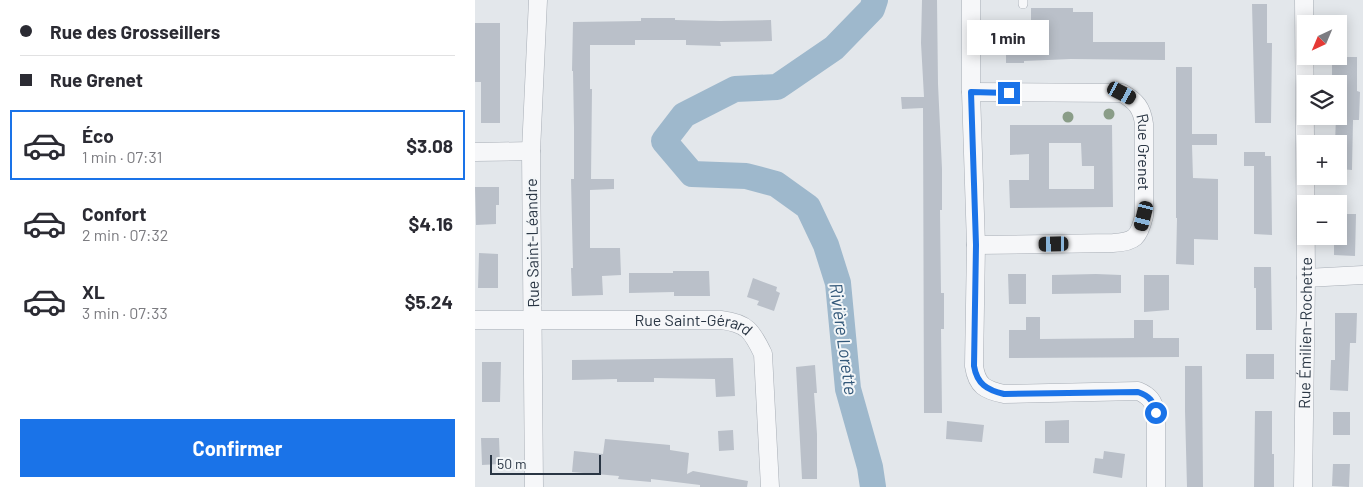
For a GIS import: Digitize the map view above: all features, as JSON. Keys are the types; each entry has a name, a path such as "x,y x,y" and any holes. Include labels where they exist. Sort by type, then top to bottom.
{"street":[{"name":"Rue Saint-Léandre","path":"534,487 531,151 538,0"},
{"path":"971,0 971,92 976,245 974,366 976,377 983,387 993,392 1004,394 1138,392 1148,396 1153,403 1156,413 1156,487"},
{"name":"Rue Émilien-Rochette","path":"1303,0 1306,278 1303,487"},
{"name":"Rue Grenet","path":"971,92 1122,93 1132,99 1139,107 1143,115 1144,124 1144,216 1141,230 1136,237 1127,243 976,245"},
{"path":"475,152 531,151"},
{"path":"1306,278 1363,275"},
{"name":"Rue Saint-Gérard","path":"475,320 721,320 735,322 747,328 755,338 763,354 770,487"}],"building":[{"path":"922,0 937,0 942,169 942,210 940,210 941,293 944,293 944,329 941,329 942,413 924,413 923,108 902,109 901,97 924,97 921,43"},
{"path":"1252,4 1267,4 1267,43 1272,43 1271,123 1255,123"},
{"path":"1031,8 1073,8 1073,12 1093,12 1093,42 1165,42 1165,60 1071,59 1006,63 1006,32 1031,32"},
{"path":"641,18 720,21 771,20 772,41 720,42 721,46 686,45 686,40 635,40 635,45 590,45 590,89 592,89 591,179 614,179 614,189 590,190 590,248 620,248 621,275 602,276 603,295 572,296 571,179 574,179 573,22 641,21"},
{"path":"475,23 500,23 500,123 481,123 481,82 475,82"},
{"path":"1347,57 1357,57 1357,91 1360,92 1359,120 1353,120 1352,170 1347,170 1347,135 1335,135 1336,125 1347,125 1347,75 1332,75 1332,65 1347,65"},
{"path":"1176,67 1192,67 1192,134 1217,134 1217,145 1192,145 1193,178 1218,179 1218,240 1194,239 1194,265 1176,264"},
{"path":"1010,125 1112,125 1113,207 1010,208 1009,180 1029,180 1029,154 1010,155","holes":["1049,143 1081,143 1082,166 1094,166 1094,189 1049,189"]},
{"path":"1244,152 1265,152 1265,156 1271,156 1272,235 1254,234 1254,166 1244,166"},
{"path":"475,187 499,187 499,205 496,205 496,224 476,225"},
{"path":"1347,214 1356,214 1355,256 1334,255 1334,245 1347,245"},
{"path":"479,253 498,254 498,288 478,288"},
{"path":"1254,267 1271,267 1272,330 1256,330"},
{"path":"673,271 709,271 710,296 674,296 674,292 629,293 629,273 673,273"},
{"path":"1008,274 1026,274 1026,304 1009,304"},
{"path":"1052,275 1121,275 1121,293 1052,294"},
{"path":"1144,275 1169,275 1169,310 1144,312"},
{"path":"753,278 777,287 776,291 780,293 774,311 757,305 759,301 747,297"},
{"path":"1335,313 1357,313 1356,343 1350,343 1348,391 1330,390 1331,360 1335,360"},
{"path":"1026,317 1040,317 1040,339 1134,338 1134,320 1153,320 1153,338 1179,338 1179,357 1009,358 1009,330 1026,330"},
{"path":"1246,354 1274,354 1274,379 1246,379"},
{"path":"733,358 735,396 716,397 715,379 654,378 654,382 617,382 617,379 572,380 572,360"},
{"path":"482,362 501,362 500,402 482,402"},
{"path":"815,365 817,393 814,393 817,434 817,479 802,479 796,367"},
{"path":"1185,366 1202,366 1203,487 1187,487"},
{"path":"1255,411 1272,411 1274,487 1254,487"},
{"path":"1333,412 1350,412 1350,435 1333,435"},
{"path":"1069,420 1069,443 1045,443 1045,421"},
{"path":"947,421 984,425 982,442 946,439"},
{"path":"733,430 734,450 719,451 718,431"},
{"path":"481,438 499,438 500,464 482,465"},
{"path":"605,439 670,445 670,450 689,453 687,474 693,471 748,481 747,487 700,487 700,485 651,479 651,482 618,479 619,476 572,472 574,451 603,454"},
{"path":"1104,451 1125,454 1122,478 1093,473 1095,458 1103,459"},
{"path":"1333,464 1350,464 1349,487 1332,486"}],"waterway":[{"name":"Rivière Lorette","path":"873,487 870,467 848,389 838,283 826,245 808,207 776,184 746,176 692,174 664,141 684,115 735,89 777,87 834,48 872,9 875,0"}],"route":[{"path":"1009,93 971,92 976,245 974,366 976,377 983,387 993,392 1004,394 1138,392 1148,396 1153,403 1156,413"}]}
